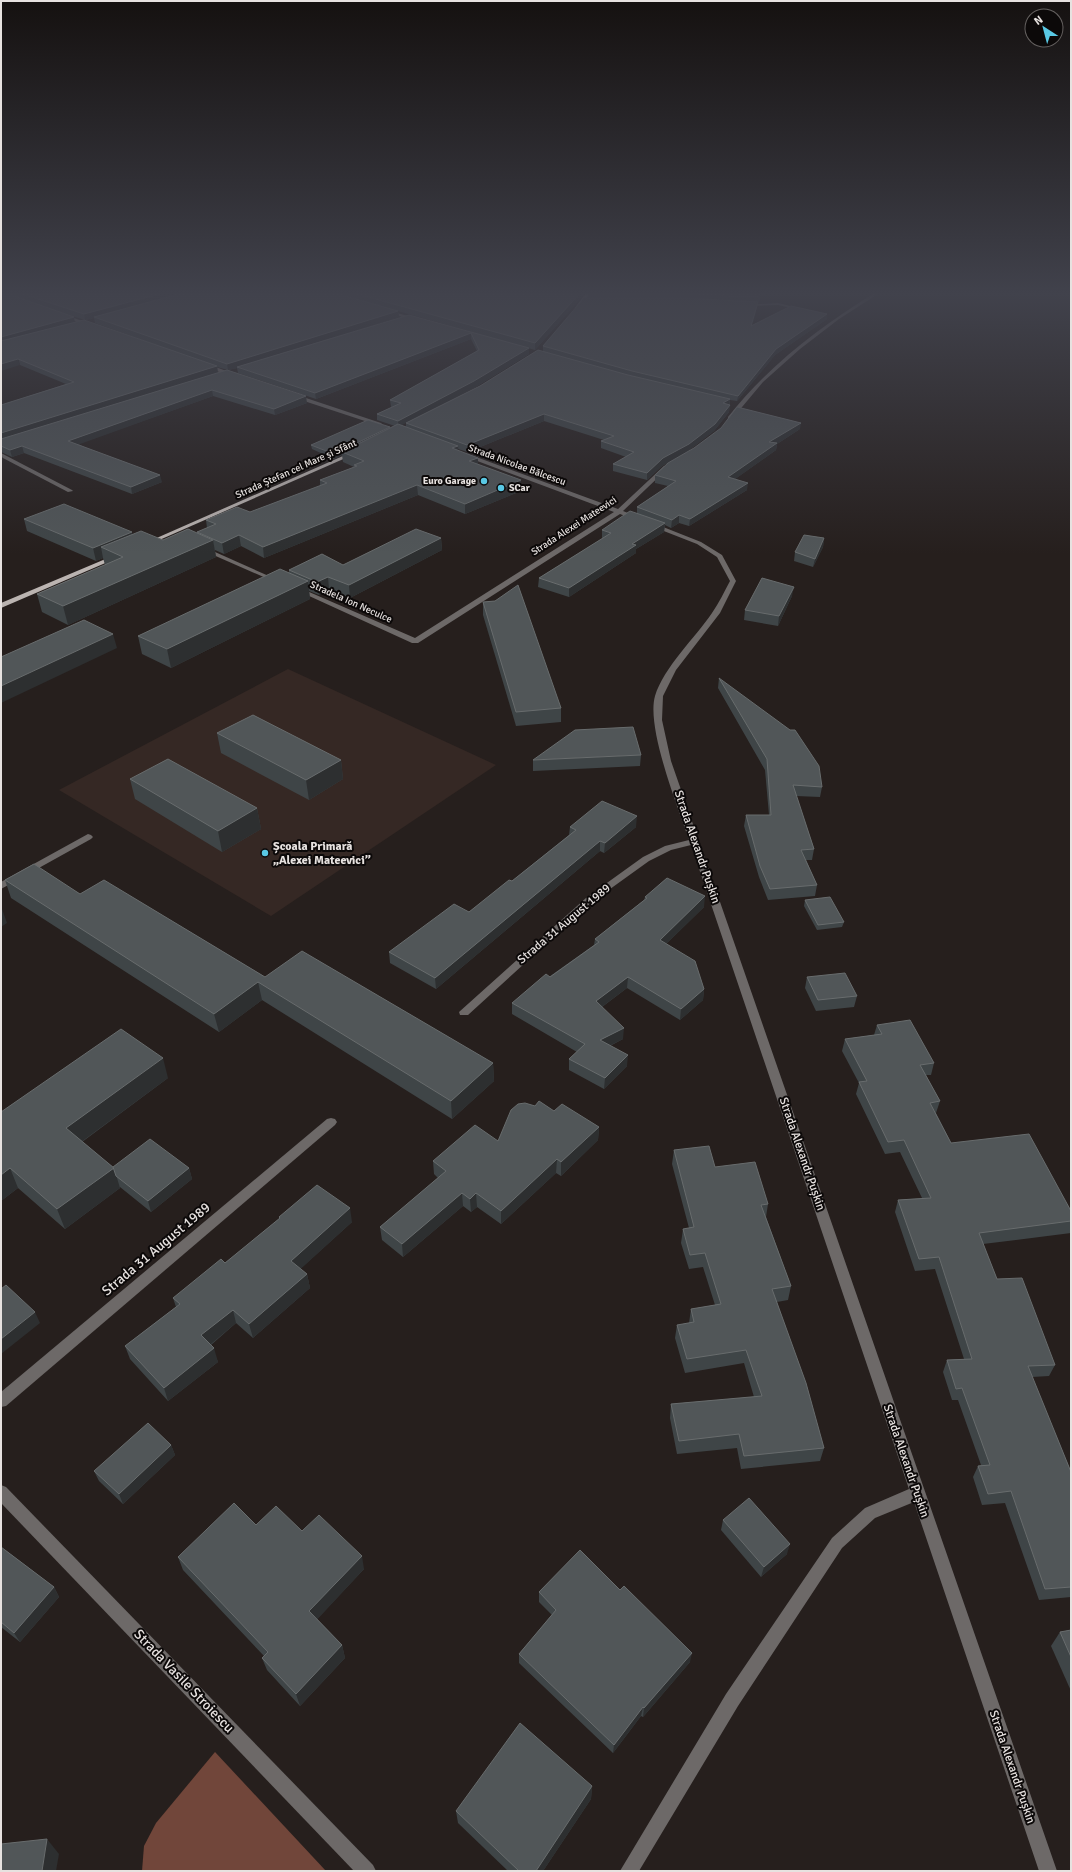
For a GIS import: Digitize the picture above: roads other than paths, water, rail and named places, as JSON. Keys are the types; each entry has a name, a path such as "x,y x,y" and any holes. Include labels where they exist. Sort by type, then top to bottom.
{"main road":[{"name":"Strada Ștefan cel Mare și Sfânt","path":"140,546 358,451"},
{"path":"1,606 118,556"}],"street":[{"path":"726,423 766,379"},
{"path":"289,394 385,426"},
{"path":"732,404 740,406"},
{"name":"Strada Nicolae Bălcescu","path":"458,453 619,512"},
{"path":"1,455 70,490"},
{"name":"Strada Alexei Mateevici","path":"415,641 619,512 657,474 671,464"},
{"name":"Strada Alexandr Pușkin","path":"619,512 699,543 720,556 733,581 716,612 672,670 659,696 658,720 667,761 1048,1871"},
{"path":"170,534 177,537"},
{"path":"199,546 286,584"},
{"name":"Stradela Ion Neculce","path":"293,587 415,641"},
{"path":"1,886 88,837"},
{"name":"Strada 31 August 1989","path":"464,1012 589,900 646,859 668,848 695,841"},
{"name":"Strada 31 August 1989","path":"1,1401 331,1122"},
{"name":"Strada Vasile Stroiescu","path":"1,1492 367,1871"},
{"path":"629,1871 732,1700 837,1543 870,1514 917,1493"}],"place":[{"name":"Euro Garage","path":"484,481"},
{"name":"SCar","path":"501,488"},
{"name":"Școala Primară „Alexei Mateevici”","path":"265,853"}]}
